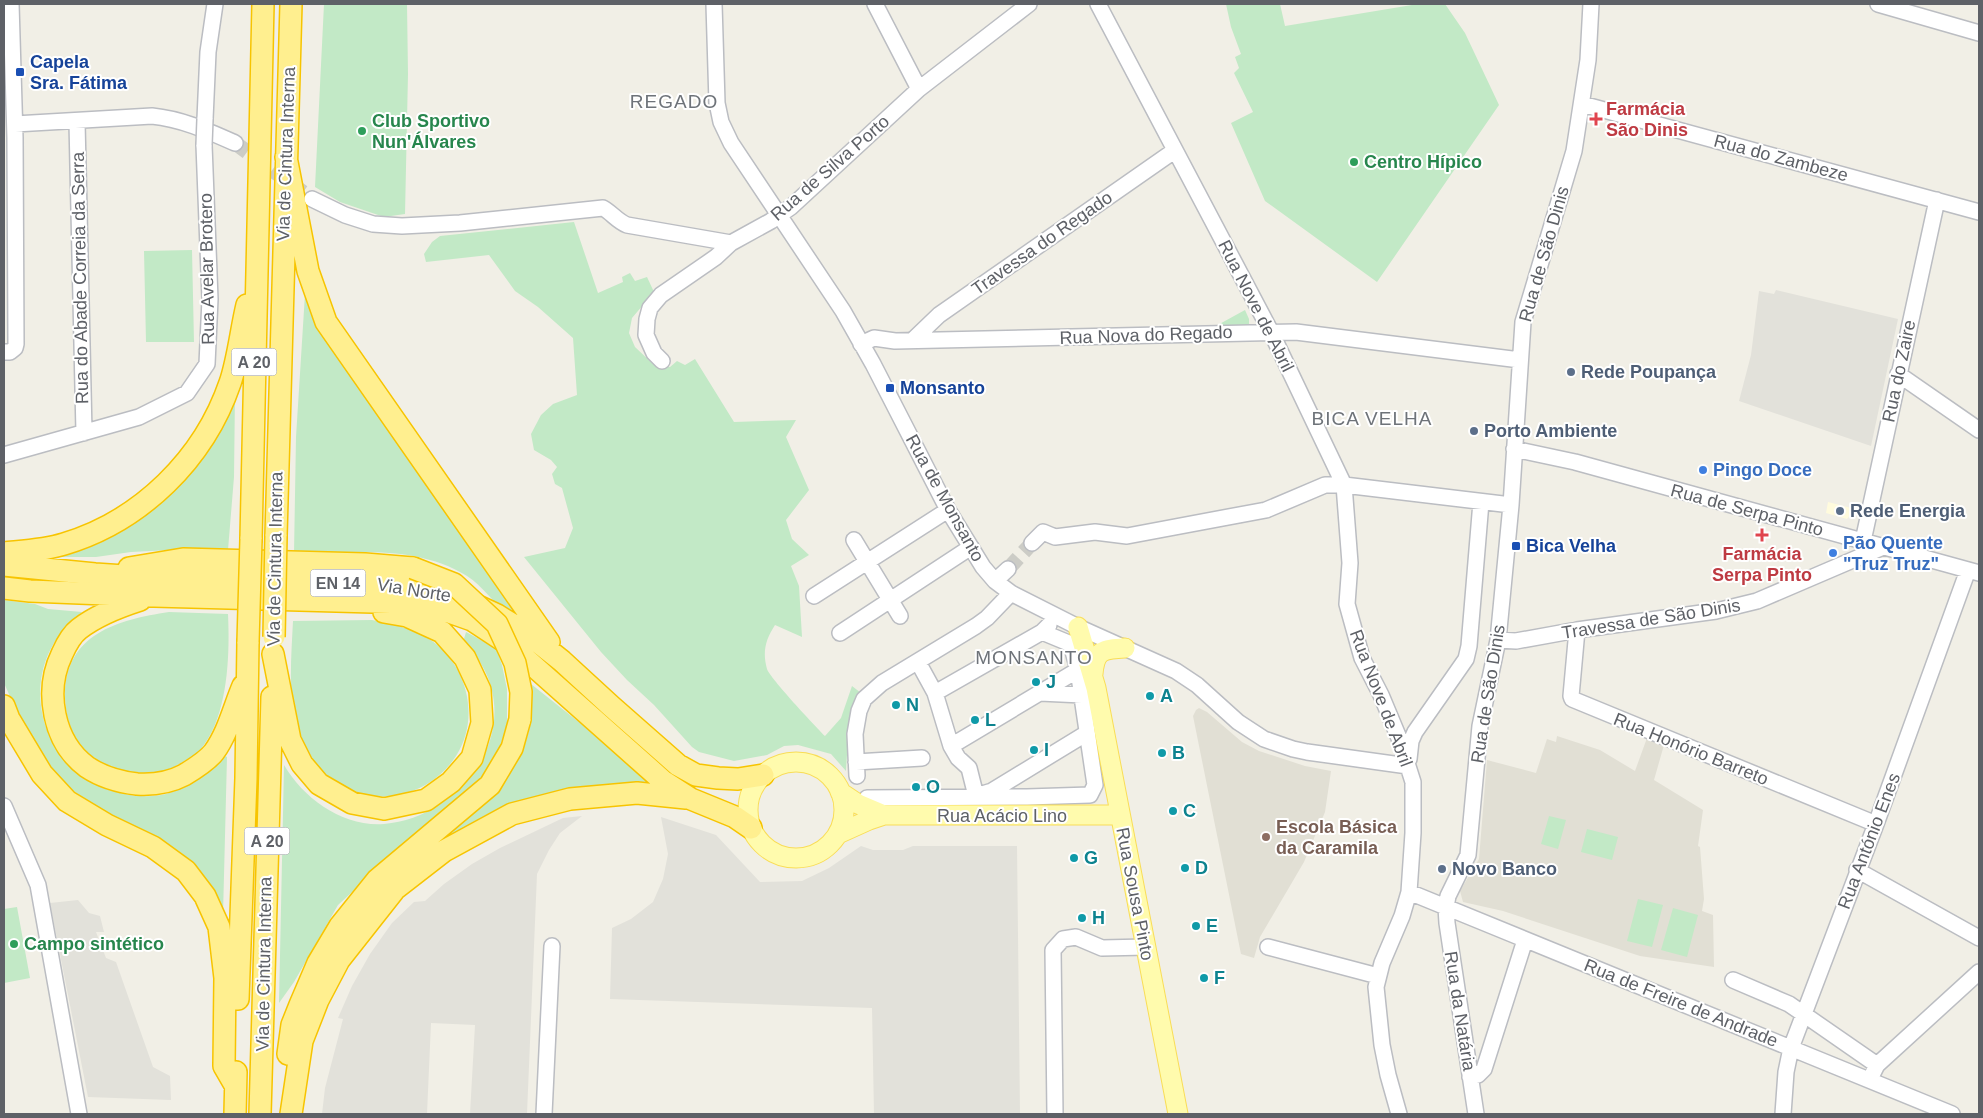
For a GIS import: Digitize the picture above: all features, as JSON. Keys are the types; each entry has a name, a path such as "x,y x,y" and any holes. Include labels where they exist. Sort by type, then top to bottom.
{"highway":[{"name":"Via de Cintura Interna","path":"260,1114 291,4"},
{"path":"291,28 305,4"},
{"name":"Via de Cintura Interna","path":"234,1114 246,788 263,6"},
{"path":"286,157 308,272 326,322 562,661"},
{"path":"4,553 64,544 107,527 148,500 185,465 209,429 230,383 241,328 256,271"},
{"path":"95,574 184,559 365,564 414,568 454,584 497,624 515,663 521,692 520,719 512,748 490,785 377,880 340,926 318,963 292,1025 283,1114"},
{"name":"Via Norte","path":"4,564 95,574 183,580 392,583 454,595 497,614 528,634 562,661 610,706 684,768 696,775 738,779 763,774"},
{"name":"Via Norte","path":"4,588 30,591 154,596 409,602 438,608 472,620 510,645 663,781 691,799 735,817 750,828"},
{"path":"154,596 106,612 78,630 68,642 56,665 52,693 56,722 67,746 86,766 102,776 123,783 150,785 173,781 194,769 214,752 226,730 248,674"},
{"path":"273,646 290,740 302,764 320,784 352,803 384,809 426,800 451,782 472,758 482,723 480,690 465,658 442,632 408,616 382,612 354,600"},
{"path":"5,713 42,774 67,801 107,825 153,847 186,870 205,896 219,927 225,978 224,1066 235,1085"},
{"path":"291,1114 302,1041 318,1000 339,960 395,889 444,850 512,814 570,799 637,793 691,799"}],"main road":[{"name":"Rua Sousa Pinto","path":"1078,626 1085,672 1120,815 1178,1114"},
{"path":"1085,672 1094,662 1097,655 1108,649 1125,648"},
{"path":"791,762 806,763 820,769 832,779 840,792 844,804 843,818 838,834 831,844 818,853 803,858 786,858 771,852 759,842 750,828 747,814 748,800 754,786 763,774 776,766 791,762"},
{"name":"Rua Acácio Lino","path":"840,792 858,804 884,815"},
{"name":"Rua Acácio Lino","path":"838,834 884,815 1120,815"}],"street":[{"path":"4,352 10,352 15,348 10,284 9,218 11,133 8,51 12,4"},
{"name":"Rua Avelar Brotero","path":"4,455 139,417 187,393 208,364 210,299 204,145 208,52 214,4"},
{"name":"Rua de Monsanto","path":"714,4 717,102 721,122 731,144 843,311 948,510 995,581 1011,593 1176,671 1197,685 1238,722 1264,739 1307,752 1408,766"},
{"path":"875,4 919,89"},
{"name":"Rua de Silva Porto","path":"662,361 654,353 646,335 647,318 650,308 661,296 716,257 732,243 780,215 919,89 1029,4"},
{"name":"Rua Nove de Abril","path":"1098,4 1271,332 1344,485 1350,563 1347,604 1360,652 1400,738 1413,782 1413,833 1409,892 1402,916 1378,976 1376,993 1382,1045 1399,1114"},
{"name":"Rua de São Dinis","path":"1446,907 1453,884 1468,855 1480,726 1498,640 1511,506 1523,322 1574,151 1582,104 1590,34 1591,4"},
{"path":"1878,4 1979,33"},
{"name":"Rua do Zambeze","path":"1582,104 1979,212"},
{"path":"11,133 77,122 152,116 169,118 209,131 235,143"},
{"name":"Rua do Abade Correia da Serra","path":"77,122 84,433"},
{"name":"Travessa do Regado","path":"914,339 939,315 1174,151"},
{"path":"312,199 345,215 373,224 402,226 460,223 603,208 618,221 627,225 732,243"},
{"name":"Rua do Zaire","path":"1863,541 1937,200"},
{"name":"Rua Nova do Regado","path":"861,344 874,338 894,341 914,339 1296,332 1520,360"},
{"path":"1898,374 1979,430"},
{"name":"Rua de Serpa Pinto","path":"1514,449 1575,462 1974,571"},
{"path":"1032,543 1043,532 1055,537 1094,532 1127,536 1266,510 1324,485 1344,485 1511,506"},
{"name":"Rua de São Dinis","path":"1408,766 1411,741 1415,732 1466,660 1469,646 1481,502"},
{"path":"814,596 948,510"},
{"path":"854,540 900,616"},
{"path":"840,633 971,547"},
{"name":"Travessa de São Dinis","path":"1498,640 1516,641 1577,630 1716,611 1757,601 1884,547"},
{"path":"995,581 1008,569"},
{"name":"Rua António Enes","path":"1783,1114 1786,1072 1791,1048 1857,870 1974,571"},
{"path":"922,758 857,769 855,734 859,711 864,699 882,682 918,662 987,618 1011,593"},
{"path":"934,693 1042,632 1058,616"},
{"name":"Rua Honório Barreto","path":"1577,630 1572,699 1876,824"},
{"path":"867,798 1090,795 1095,785 1082,695 1085,672 1071,644 1042,632"},
{"path":"918,662 934,693 951,746 958,758 969,768 976,796"},
{"path":"951,746 1040,693 1085,672"},
{"path":"1040,693 1082,695"},
{"path":"976,796 992,791 1087,733"},
{"path":"4,806 38,885 79,1114"},
{"path":"1857,870 1979,938"},
{"name":"Rua de Freire de Andrade","path":"1409,892 1952,1114"},
{"name":"Rua da Natária","path":"1446,907 1476,1114"},
{"path":"1055,1114 1054,950 1063,939 1076,937 1102,948 1146,947"},
{"path":"1470,1077 1478,1075 1484,1069 1525,940"},
{"path":"544,1114 552,946"},
{"path":"1268,947 1378,976"},
{"path":"1869,1080 1877,1065 1979,972"},
{"path":"1733,980 1782,1000 1805,1013 1877,1065"}],"shaded area":[{"path":"1776,290 1898,319 1871,446 1739,401 1751,355 1759,291 1774,294"},
{"name":"Rede Energia","path":"1828,502 1855,509 1847,519 1826,513"},
{"name":"Escola Básica da Caramila","path":"1199,708 1207,712 1242,742 1259,751 1305,766 1331,771 1325,812 1304,862 1260,937 1254,958 1241,954 1193,716"},
{"path":"1557,736 1600,750 1635,771 1647,738 1664,745 1654,780 1703,810 1698,846 1700,847 1704,899 1702,911 1713,915 1714,967 1640,956 1503,911 1463,902 1460,891 1479,859 1487,760 1536,773 1547,739 1556,742"},
{"path":"582,816 560,833 537,874 527,1114 470,1114 475,1025 431,1023 427,1114 322,1114 325,1088 343,1019 338,1018 352,986 370,954 392,923 414,902 425,901 444,884 472,864 500,848 563,818"},
{"path":"661,817 716,835 760,882 802,881 829,868 861,846 873,850 903,850 913,846 1017,846 1020,1114 874,1114 872,1008 610,999 612,928 631,919 653,902 663,879 668,854"},
{"path":"78,900 89,913 100,916 104,932 96,932 106,958 116,962 153,1067 170,1076 171,1100 88,1097 50,903"}],"green space":[{"name":"Club Sportivo Nun'Álvares","path":"324,4 407,4 408,74 405,214 384,217 340,202 315,187"},
{"name":"Centro Hípico","path":"1226,4 1280,4 1285,26 1418,4 1445,4 1465,33 1499,105 1377,282 1265,201 1231,123 1253,112 1234,73 1239,68 1235,57 1241,54 1231,27"},
{"path":"574,222 598,293 623,282 622,277 630,273 635,281 647,277 654,292 632,318 629,333 635,347 653,364 670,367 677,361 685,365 695,359 734,422 796,420 786,437 809,490 786,520 792,539 809,555 791,566 799,586 802,637 775,625 769,635 765,656 767,669 776,682 825,736 841,718 852,686 861,693 851,732 846,771 831,754 798,745 784,746 767,755 734,761 699,752 601,652 524,557 565,548 573,528 562,488 555,484 552,474 557,467 551,460 534,450 531,434 541,415 553,404 577,395 573,338 538,307 515,291 489,255 426,262 424,254 432,242 440,236"},
{"path":"192,250 194,342 146,342 144,251"},
{"path":"305,294 339,352 530,626 506,612 478,584 467,576 447,566 426,559 404,555 360,552 294,554 296,437"},
{"path":"1245,310 1249,319 1249,326 1214,327"},
{"path":"235,393 234,477 228,550 191,549 131,552 96,557 39,557 141,518 158,505 184,479"},
{"path":"4,600 35,604 48,609 82,612 70,623 54,643 44,666 40,689 42,713 49,735 61,755 77,772 97,785 120,793 153,796 166,794 187,786 208,772 225,756 227,757 223,915 96,807 60,781 49,768 20,719 4,683"},
{"path":"169,612 228,614 227,666 222,703 217,720 201,749 174,767 150,774 119,770 93,758 74,735 68,721 65,698 67,676 74,659 84,645 97,634 131,620"},
{"path":"372,620 402,627 429,639 442,649 453,662 466,692 468,725 464,741 456,756 433,780 403,794 371,796 354,793 329,779 303,750 294,715 291,683 293,621"},
{"path":"466,632 496,648 502,665 507,689 507,727 495,759 481,780 413,836 338,905 294,982 279,1003 284,765 302,789 326,808 340,816 369,824 384,824 410,819 435,807 457,791 474,771 487,749 494,724 493,697 485,671 464,639"},
{"path":"531,684 663,789 627,788 426,851 479,808 509,775 520,756 528,734 532,711"},
{"path":"1549,816 1566,820 1558,849 1541,844"},
{"path":"1587,829 1618,837 1612,860 1581,852"},
{"path":"1638,899 1663,905 1652,947 1627,941"},
{"name":"Campo sintético","path":"17,907 30,978 4,983 4,909"},
{"path":"1673,908 1698,915 1687,957 1661,950"}],"tunnel":[{"path":"235,143 312,199"},
{"path":"1008,569 1032,543"}],"place":[{"name":"Capela Sra. Fátima","path":"20,72"},
{"name":"Farmácia São Dinis","path":"1596,119"},
{"name":"Club Sportivo Nun'Álvares","path":"362,131"},
{"name":"Centro Hípico","path":"1354,162"},
{"name":"Rede Poupança","path":"1571,372"},
{"name":"Monsanto","path":"890,388"},
{"name":"Porto Ambiente","path":"1474,431"},
{"name":"Pingo Doce","path":"1703,470"},
{"name":"Rede Energia","path":"1840,511"},
{"name":"Farmácia Serpa Pinto","path":"1762,535"},
{"name":"Bica Velha","path":"1516,546"},
{"name":"Pão Quente \"Truz Truz\"","path":"1833,553"},
{"name":"J","path":"1036,682"},
{"name":"A","path":"1150,696"},
{"name":"N","path":"896,705"},
{"name":"L","path":"975,720"},
{"name":"I","path":"1034,750"},
{"name":"B","path":"1162,753"},
{"name":"O","path":"916,787"},
{"name":"C","path":"1173,811"},
{"name":"Escola Básica da Caramila","path":"1266,837"},
{"name":"G","path":"1074,858"},
{"name":"D","path":"1185,868"},
{"name":"Novo Banco","path":"1442,869"},
{"name":"H","path":"1082,918"},
{"name":"E","path":"1196,926"},
{"name":"Campo sintético","path":"14,944"},
{"name":"F","path":"1204,978"}],"district":[{"name":"REGADO","path":"674,101"},
{"name":"BICA VELHA","path":"1372,418"},
{"name":"MONSANTO","path":"1034,657"}]}
